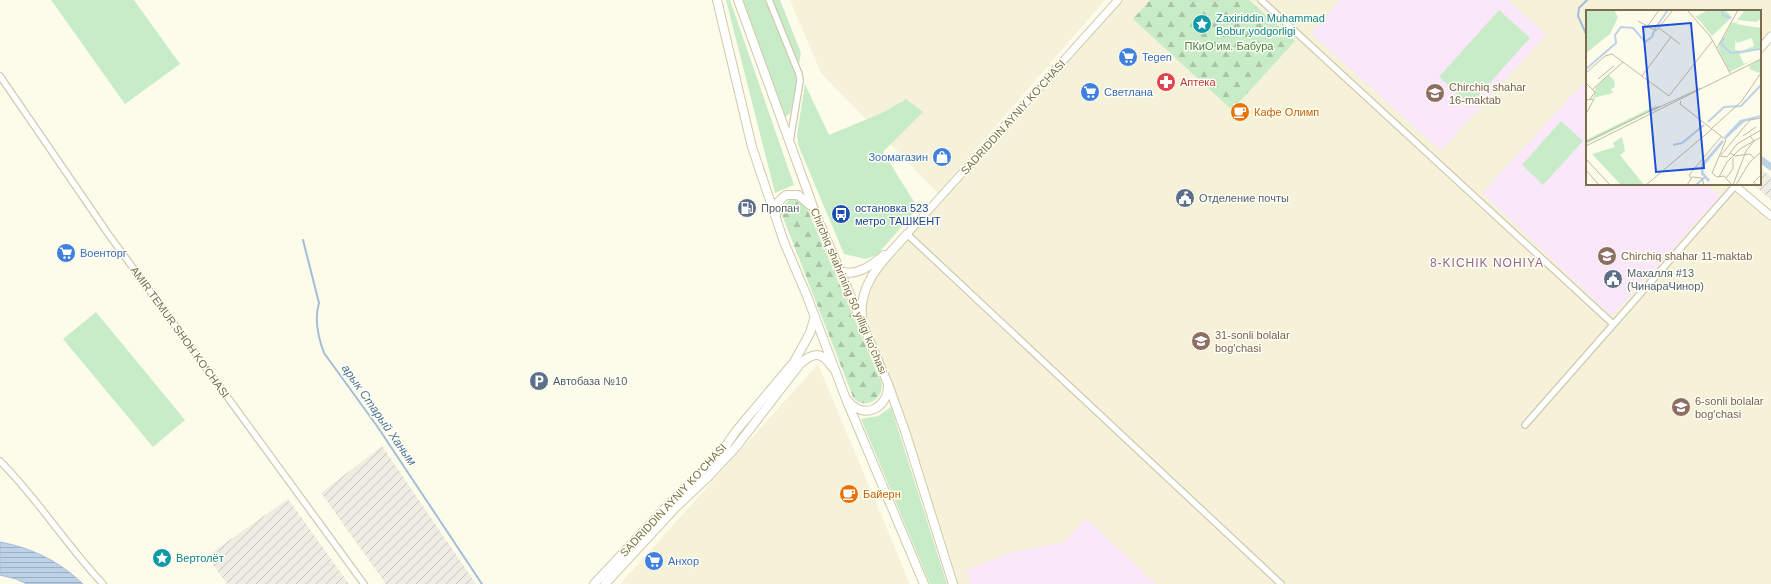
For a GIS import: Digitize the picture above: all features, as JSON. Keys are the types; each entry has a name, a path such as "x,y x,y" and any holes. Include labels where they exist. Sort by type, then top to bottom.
{"main road":[{"path":"717,0 752,148 779,226 815,315 846,399 924,584"},
{"name":"Chirchiq shahrining 50 yilligi koʻchasi","path":"738,0 815,212 888,384 905,431 953,584"},
{"path":"779,226 776,215 778,206 780,199 786,195 794,194 802,197 808,202 815,212"},
{"path":"839,270 845,273 854,272 870,266 890,251 907,234"},
{"path":"864,327 861,308 867,284 876,270 907,234"},
{"name":"SADRIDDIN AYNIY KO‘CHASI","path":"594,584 671,502 721,453 736,431 794,362 810,333 815,315"},
{"name":"SADRIDDIN AYNIY KO‘CHASI","path":"605,584 676,506 708,477 731,452 800,364 812,355 820,355 829,362 838,376"},
{"path":"846,399 852,406 859,410 867,411 875,409 881,405 885,399 888,384"}],"street":[{"path":"769,0 799,74 800,81 789,143"},
{"name":"SADRIDDIN AYNIY KO‘CHASI","path":"907,234 1118,0"},
{"path":"1261,0 1613,324"},
{"path":"1761,48 1770,40"},
{"name":"AMIR TEMUR SHOH KO‘CHASI","path":"0,76 109,235 364,584"},
{"path":"1525,425 1734,185 1771,216"},
{"path":"907,234 1281,584"},
{"path":"0,461 14,475 83,562 103,584"}],"shaded area":[{"path":"790,0 1105,0 938,193 821,73"},
{"name":"8-KICHIK NOHIYA","path":"1118,0 1771,0 1771,36 1761,48 1761,10 1586,10 1586,185 1734,185 1771,216 1771,584 953,584 905,431 864,327 867,284"},
{"name":"Chirchiq shahar 16-maktab","path":"1340,0 1508,0 1546,35 1441,151 1311,33"},
{"name":"Chirchiq shahar 11-maktab","path":"1586,80 1586,185 1707,185 1720,196 1612,316 1482,193"},
{"path":"1761,169 1771,177 1771,200 1753,185 1761,185"},
{"path":"818,364 910,584 620,584"},
{"path":"382,446 476,584 386,584 321,493"},
{"path":"288,499 349,584 227,584 207,556"},
{"path":"1086,518 1156,584 971,584 966,571 1009,553 1064,542"}],"green space":[{"path":"51,0 134,0 180,64 125,104"},
{"path":"726,0 730,0 794,185 775,193"},
{"path":"739,0 780,0 801,53 792,105 790,113 785,118"},
{"name":"ПКиО им. Бабура","path":"1150,0 1249,0 1295,41 1232,110 1133,19"},
{"path":"1499,10 1530,38 1470,105 1439,77"},
{"path":"805,84 829,135 884,112 906,99 923,112 883,152 918,208 877,255 866,259 844,254 799,147 797,135"},
{"path":"1561,121 1583,141 1543,185 1522,165"},
{"path":"790,199 797,199 806,206 882,384 879,395 872,402 862,403 853,397 782,215 783,206"},
{"path":"96,312 185,420 153,447 63,339"},
{"path":"891,407 947,584 930,584 861,419 878,416"}],"water":[{"path":"0,542 34,552 55,562 83,584 27,584 16,579 0,575"}],"waterway":[{"path":"1586,34 1578,16 1579,8 1587,0"},
{"path":"1761,160 1771,167"},
{"name":"арык Старый Ханым","path":"303,240 319,303 317,328 324,353 377,426 482,584"}],"place":[{"name":"Zaxiriddin Muhammad Bobur yodgorligi","path":"1202,24"},
{"name":"Tegen","path":"1128,57"},
{"name":"Аптека","path":"1166,82"},
{"name":"Светлана","path":"1090,92"},
{"name":"Chirchiq shahar 16-maktab","path":"1435,93"},
{"name":"Кафе Олимп","path":"1240,112"},
{"name":"Зоомагазин","path":"942,157"},
{"name":"Отделение почты","path":"1185,198"},
{"name":"Пропан","path":"747,208"},
{"name":"остановка 523 метро ТАШКЕНТ","path":"841,214"},
{"name":"Военторг","path":"66,253"},
{"name":"Chirchiq shahar 11-maktab","path":"1607,256"},
{"name":"Махалля #13 (ЧинараЧинор)","path":"1613,279"},
{"name":"31-sonli bolalar bog'chasi","path":"1201,341"},
{"name":"Автобаза №10","path":"539,381"},
{"name":"6-sonli bolalar bog'chasi","path":"1681,407"},
{"name":"Байерн","path":"849,494"},
{"name":"Вертолёт","path":"162,558"},
{"name":"Анхор","path":"654,561"}],"district":[{"name":"8-KICHIK NOHIYA","path":"1487,263"}]}
